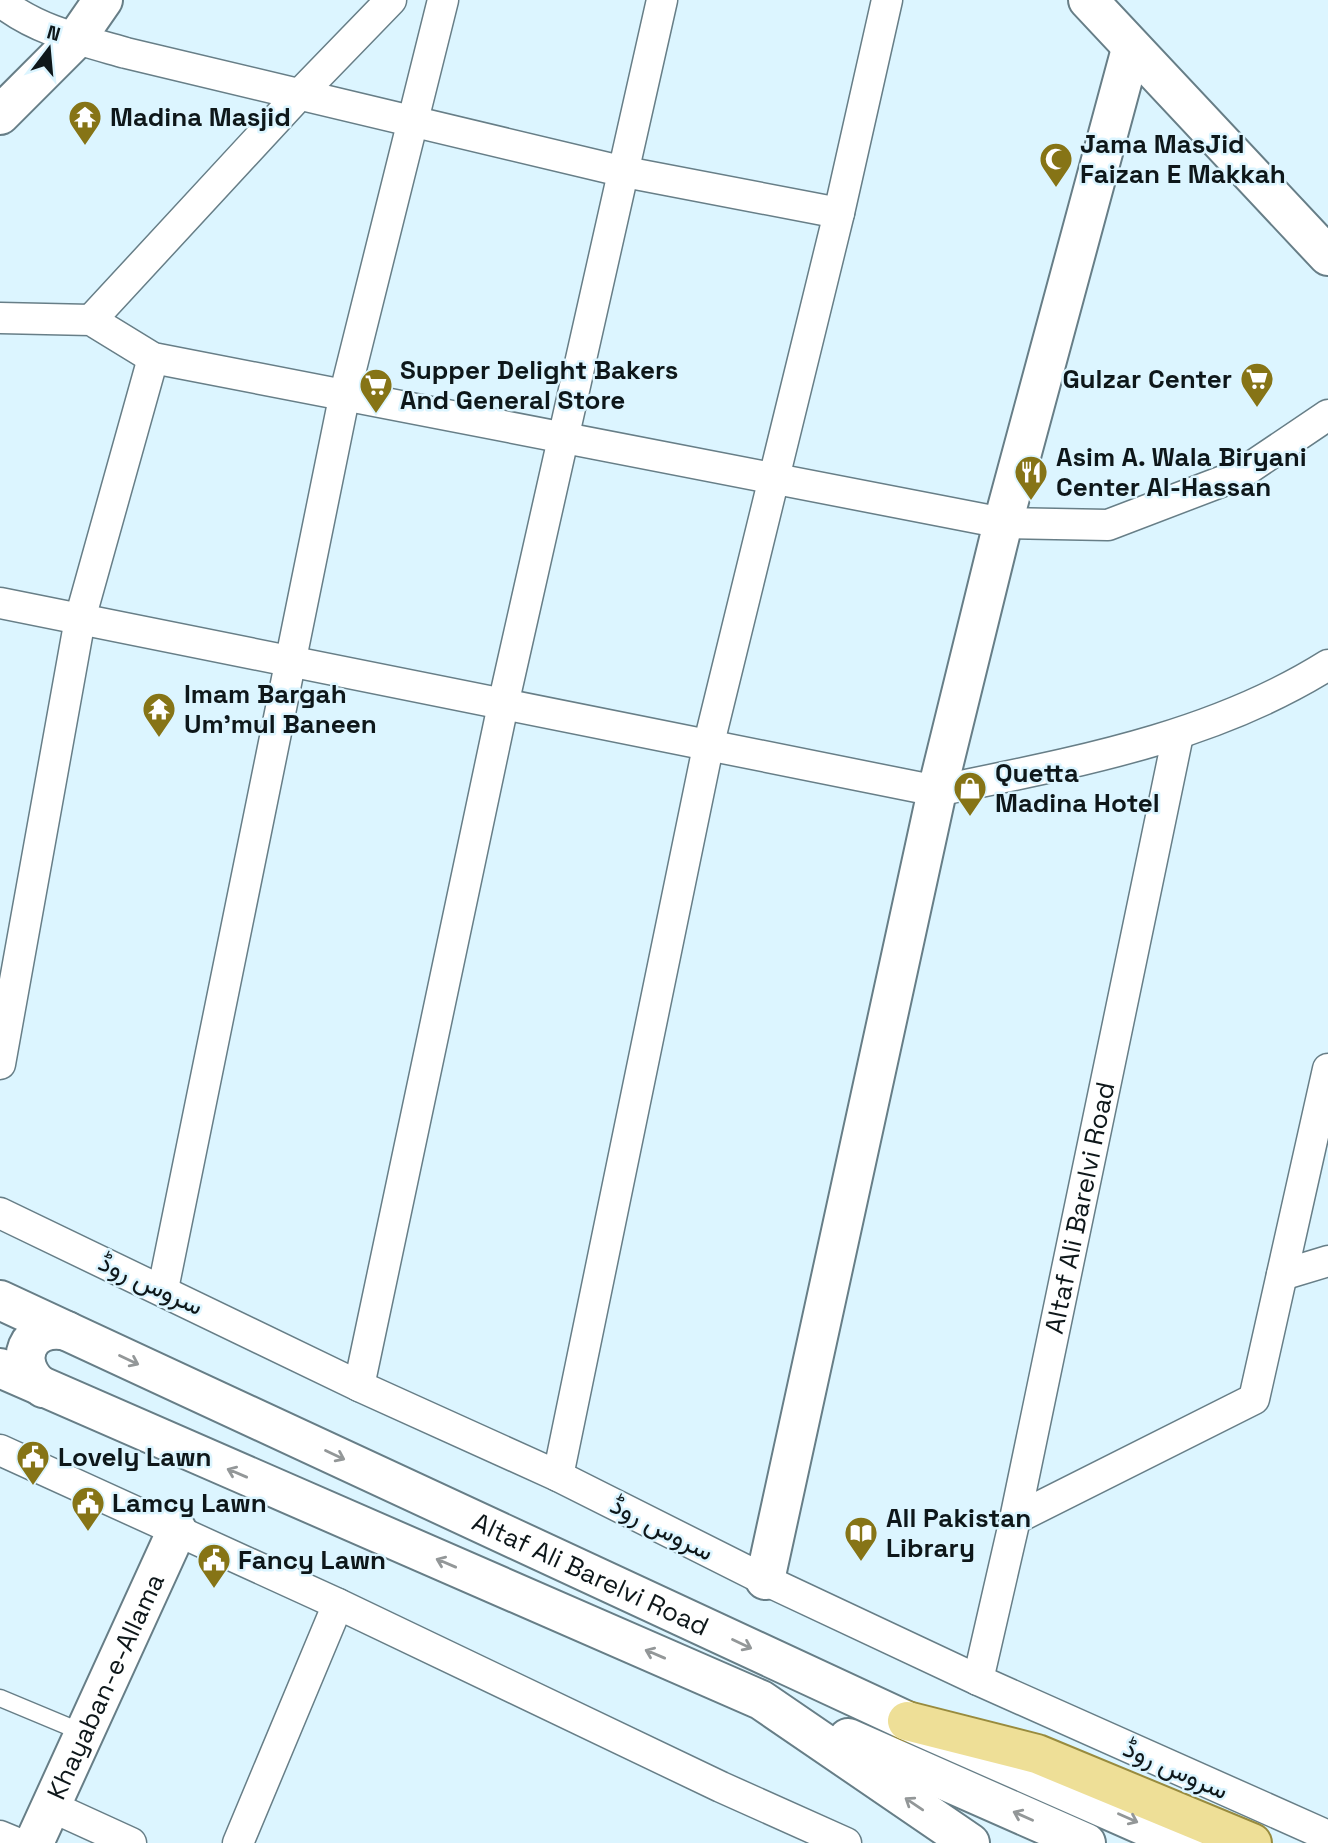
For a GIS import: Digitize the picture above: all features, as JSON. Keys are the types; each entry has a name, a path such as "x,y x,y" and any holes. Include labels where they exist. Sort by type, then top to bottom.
{"main road":[{"path":"0,115 76,39 103,0"},
{"path":"1088,0 1131,49 1328,256"},
{"path":"765,1580 937,791 1003,523 1131,49"},
{"name":"Altaf Ali Barelvi Road","path":"0,1300 907,1721 1183,1843"},
{"path":"43,1388 28,1374 25,1353 37,1335 57,1328 67,1331"},
{"name":"Altaf Ali Barelvi Road","path":"0,1368 761,1700 970,1843"},
{"name":"Khayaban-e-Allama","path":"34,1843 177,1530"},
{"path":"761,1700 1086,1843"},
{"path":"907,1721 1037,1754 1252,1843"}],"street":[{"path":"91,320 298,96 391,0"},
{"path":"163,1289 345,393 443,0"},
{"path":"359,1386 503,705 662,0"},
{"path":"558,1476 708,747 839,214 887,0"},
{"path":"0,1 14,12 76,39 298,96 625,172 839,214"},
{"path":"0,318 91,320 153,358 345,393 1003,523 1108,525 1239,475 1328,415"},
{"path":"0,1064 80,619 153,358"},
{"path":"0,603 937,791 1071,764 1178,736 1297,684 1328,665"},
{"name":"Altaf Ali Barelvi Road","path":"978,1680 1015,1519 1178,736"},
{"path":"1015,1519 1254,1399 1328,1069"},
{"name":"سروس روڈ","path":"0,1213 163,1289 359,1386 558,1476 765,1580 978,1680 1328,1836"},
{"path":"1282,1275 1328,1261"},
{"path":"0,1450 338,1604 721,1787 846,1843"},
{"path":"238,1843 338,1604"},
{"path":"50,1807 131,1843"},
{"path":"0,1836 17,1843"}],"lane":[{"path":"0,1698 84,1733"}],"place":[{"name":"Madina Masjid","path":"85,147"},
{"name":"Jama MasJid Faizan E Makkah","path":"1056,189"},
{"name":"Gulzar Center","path":"1257,409"},
{"name":"Supper Delight Bakers And General Store","path":"376,415"},
{"name":"Asim A. Wala Biryani Center Al-Hassan","path":"1031,502"},
{"name":"Imam Bargah Um'mul Baneen","path":"159,739"},
{"name":"Quetta Madina Hotel","path":"970,818"},
{"name":"Lovely Lawn","path":"33,1487"},
{"name":"Lamcy Lawn","path":"88,1533"},
{"name":"All Pakistan Library","path":"861,1563"},
{"name":"Fancy Lawn","path":"214,1590"}]}
